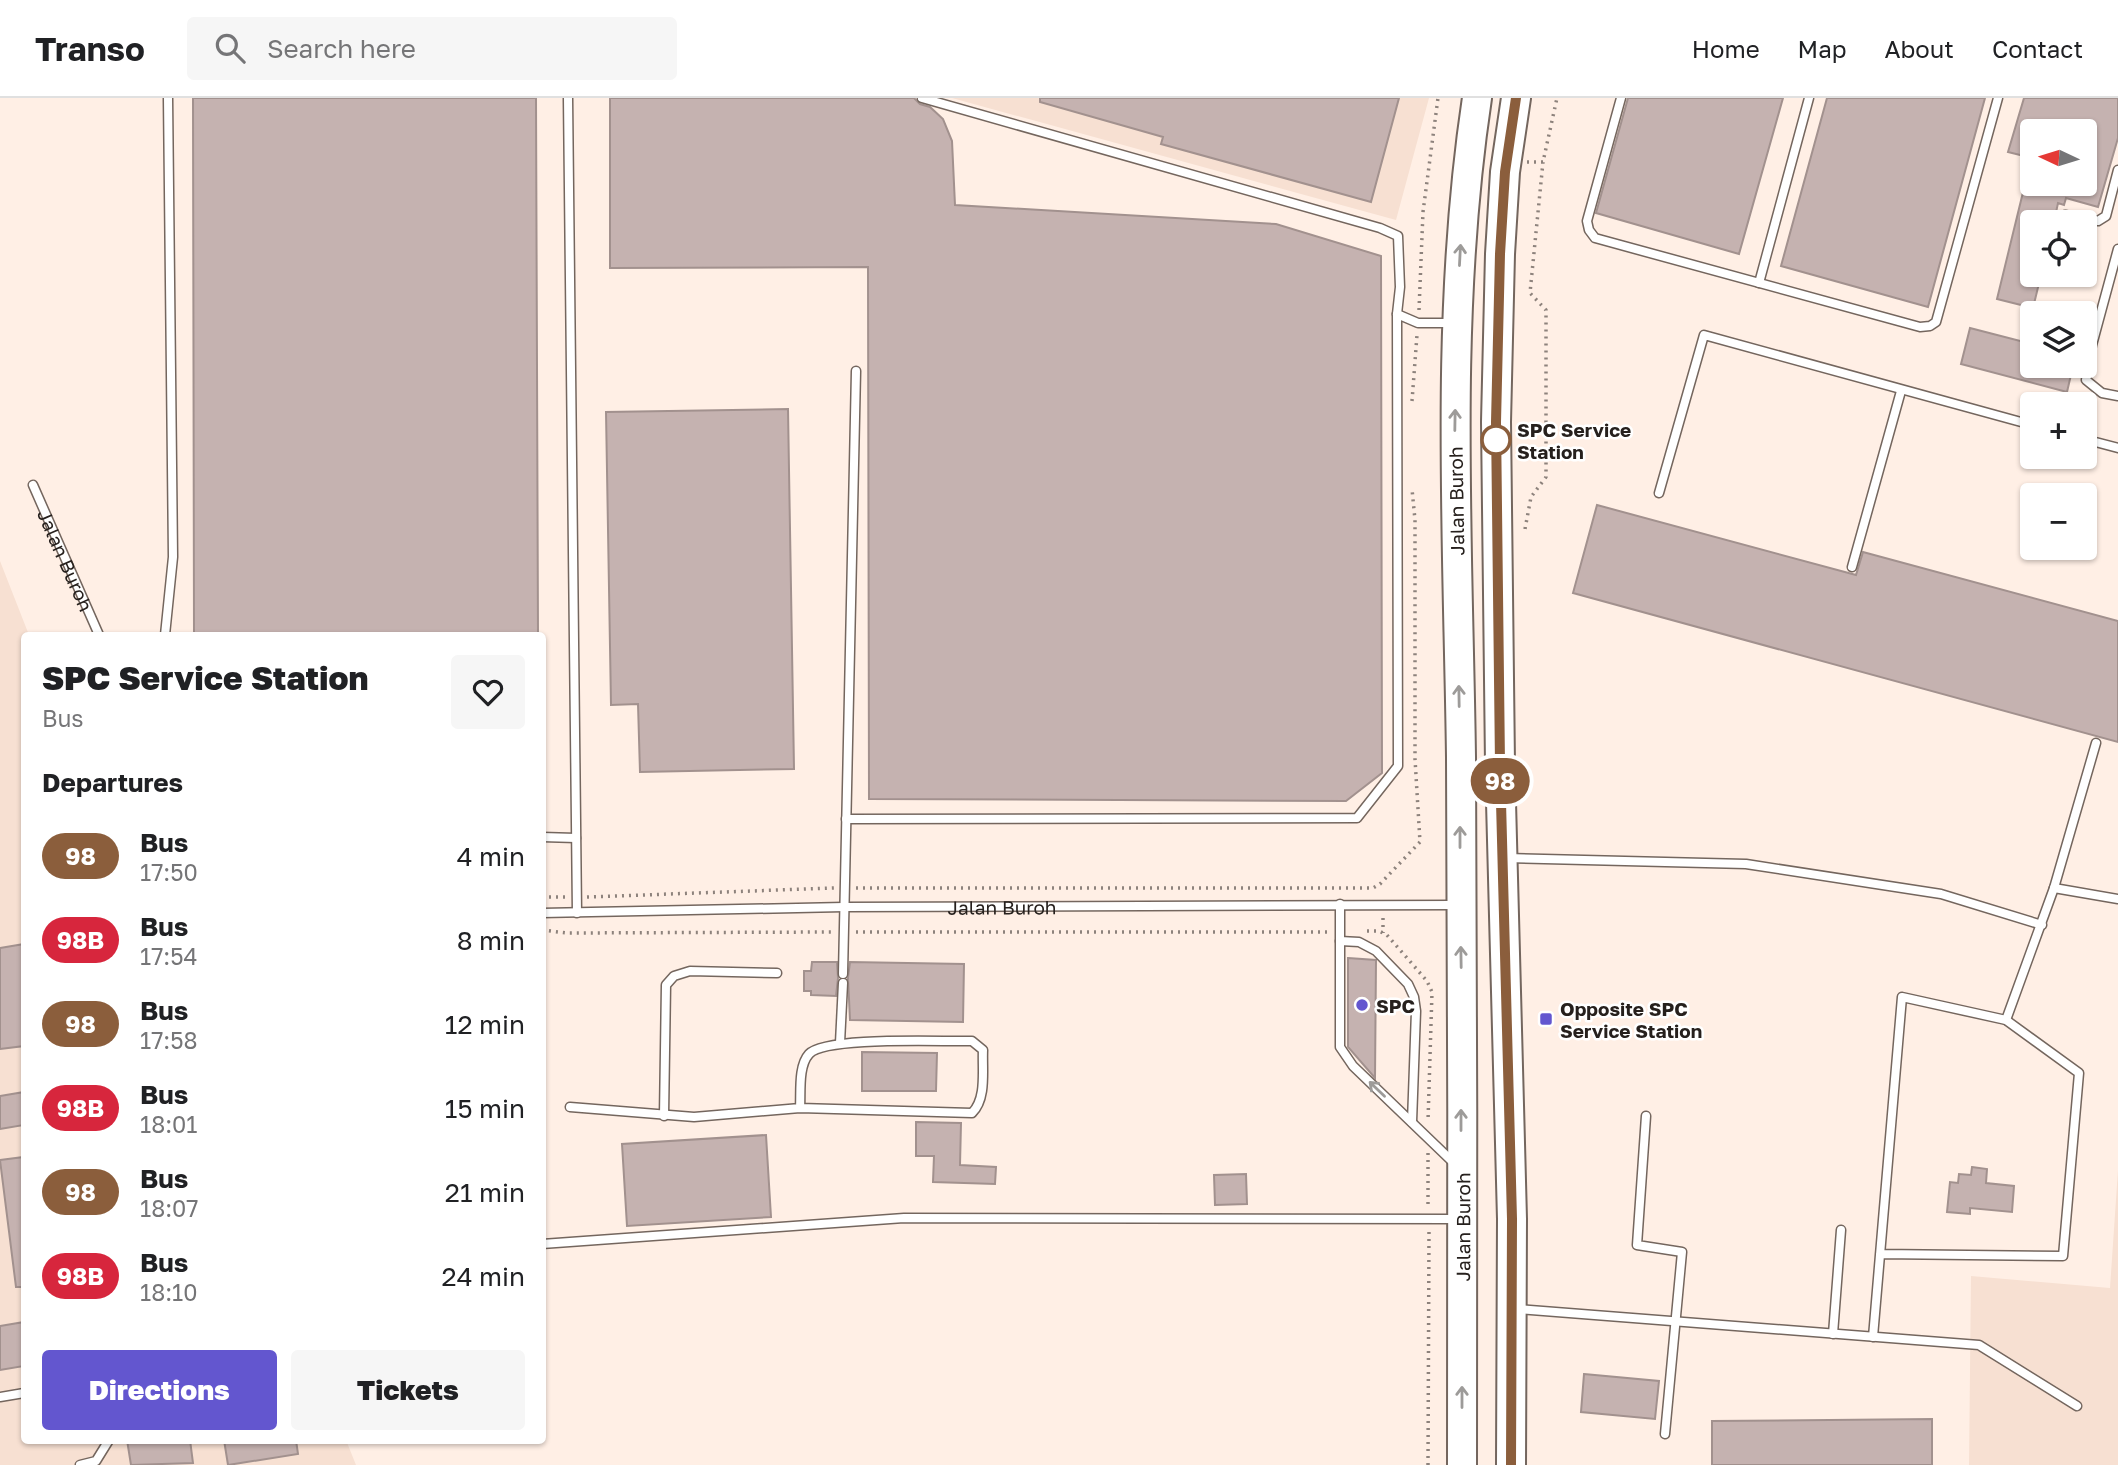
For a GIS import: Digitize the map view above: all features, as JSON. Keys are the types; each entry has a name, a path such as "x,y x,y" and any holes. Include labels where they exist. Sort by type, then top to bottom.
{"highway":[{"name":"Jalan Buroh","path":"1462,1465 1461,764 1455,421 1460,251 1466,166 1477,98"},
{"name":"Jalan Buroh","path":"1511,1465 1512,1219 1502,858 1496,422 1500,254 1506,161 1516,98"}],"lane":[{"path":"165,632 173,556 168,98"},
{"path":"568,98 577,913"},
{"path":"846,819 1357,818 1398,766 1398,236 1389,231 922,98"},
{"path":"1621,98 1587,221 1595,238 1920,327 1936,322 1998,98"},
{"path":"1759,283 1809,98"},
{"path":"2097,221 2106,216 2118,170"},
{"path":"2118,249 2092,345 2086,380 2102,393 2118,396"},
{"path":"1397,314 1418,323 1458,323"},
{"path":"1659,493 1704,335 2020,422"},
{"path":"840,1043 856,371"},
{"path":"1852,567 1902,391"},
{"path":"2097,442 2118,448"},
{"name":"Jalan Buroh","path":"33,485 98,632"},
{"path":"2006,1020 2042,925 2096,743"},
{"path":"546,837 576,838"},
{"path":"1502,858 1746,864 1941,894 2042,925"},
{"path":"2054,888 2118,899"},
{"path":"1340,904 1340,1048 1353,1066 1461,1170"},
{"name":"Jalan Buroh","path":"546,913 844,907 1460,905"},
{"path":"1340,936 1368,945 1411,990 1416,1011 1412,1122"},
{"path":"664,1116 666,985 674,975 690,971 777,973"},
{"path":"1873,1337 1880,1254 1902,997 2006,1020 2079,1073 2063,1256 1880,1254"},
{"path":"570,1107 694,1117 800,1108 972,1114 981,1098 983,1050 972,1041 840,1043 813,1051 803,1064 800,1108"},
{"path":"1646,1116 1637,1245 1682,1252 1665,1434"},
{"path":"546,1244 904,1217 1462,1219"},
{"path":"1833,1334 1841,1230"},
{"path":"1511,1309 1979,1345 2077,1406"},
{"path":"0,1397 21,1394"},
{"path":"80,1465 96,1461 107,1444"}],"path":[{"path":"1411,407 1423,212 1438,98"},
{"path":"1525,529 1531,497 1546,477 1546,310 1530,293 1543,162 1557,98"},
{"path":"1506,161 1543,162"},
{"path":"546,897 844,888 1373,888 1420,842 1415,759 1415,520 1411,483"},
{"path":"546,930 568,933 1340,936 1379,931 1387,934 1427,981 1432,992 1427,1138 1428,1465"}],"shaded area":[{"path":"952,98 1429,98 1396,220"},
{"path":"0,561 28,632 21,632 21,1444 348,1444 356,1465 0,1465"},
{"path":"2118,1170 2118,1465 1969,1465 1971,1276 2110,1288"}],"building":[{"path":"193,98 536,98 538,632 194,632"},
{"path":"610,98 914,98 943,119 952,141 955,205 1276,224 1381,256 1382,773 1346,801 869,799 868,267 610,268"},
{"path":"1040,98 1399,98 1371,202 1161,144 1163,137 1040,102"},
{"path":"1628,98 1783,98 1739,254 1596,213"},
{"path":"1827,98 1985,98 1928,307 1781,266"},
{"path":"2024,98 2118,98 2118,138 2098,207 2066,198 2064,205 2058,203 2057,210 2020,210 2020,287 2038,287 2035,301 2020,301 2020,305 1997,299 2022,196 2097,196 2097,119 2020,119 2020,155 2008,152"},
{"path":"1970,328 2020,341 2020,378 2070,378 2067,392 1961,364"},
{"path":"788,409 794,769 640,772 638,704 611,705 606,412"},
{"path":"1597,505 1856,575 1863,552 2118,621 2118,742 1573,593"},
{"path":"21,944 21,1046 0,1049 0,948"},
{"name":"SPC","path":"1348,958 1376,960 1375,1078 1348,1047"},
{"path":"812,962 837,962 836,996 811,995 811,991 804,991 804,971 811,971"},
{"path":"850,962 964,964 963,1022 850,1020"},
{"path":"862,1052 937,1053 936,1091 862,1091"},
{"path":"21,1092 21,1126 0,1129 0,1096"},
{"path":"916,1122 961,1123 960,1165 996,1167 995,1184 933,1182 934,1156 916,1156"},
{"path":"766,1135 771,1217 627,1226 622,1144"},
{"path":"21,1157 21,1287 16,1287 0,1160"},
{"path":"1972,1167 1987,1169 1986,1183 2014,1186 2012,1212 1970,1208 1970,1214 1947,1212 1950,1182 1958,1183 1959,1174 1971,1175"},
{"path":"1246,1174 1247,1204 1215,1205 1214,1175"},
{"path":"21,1322 21,1366 0,1370 0,1326"},
{"path":"1584,1374 1659,1381 1655,1419 1581,1412"},
{"path":"1932,1419 1932,1465 1712,1465 1712,1421"},
{"path":"128,1444 191,1444 193,1463 131,1465"},
{"path":"225,1444 297,1444 298,1454 228,1465"}],"bus line":[{"name":"98","path":"1511,1465 1512,1219 1500,764 1496,422 1505,172 1516,98"}],"place":[{"name":"SPC Service Station","path":"1496,440"},
{"name":"SPC","path":"1362,1005"},
{"name":"Opposite SPC Service Station","path":"1546,1019"}]}
